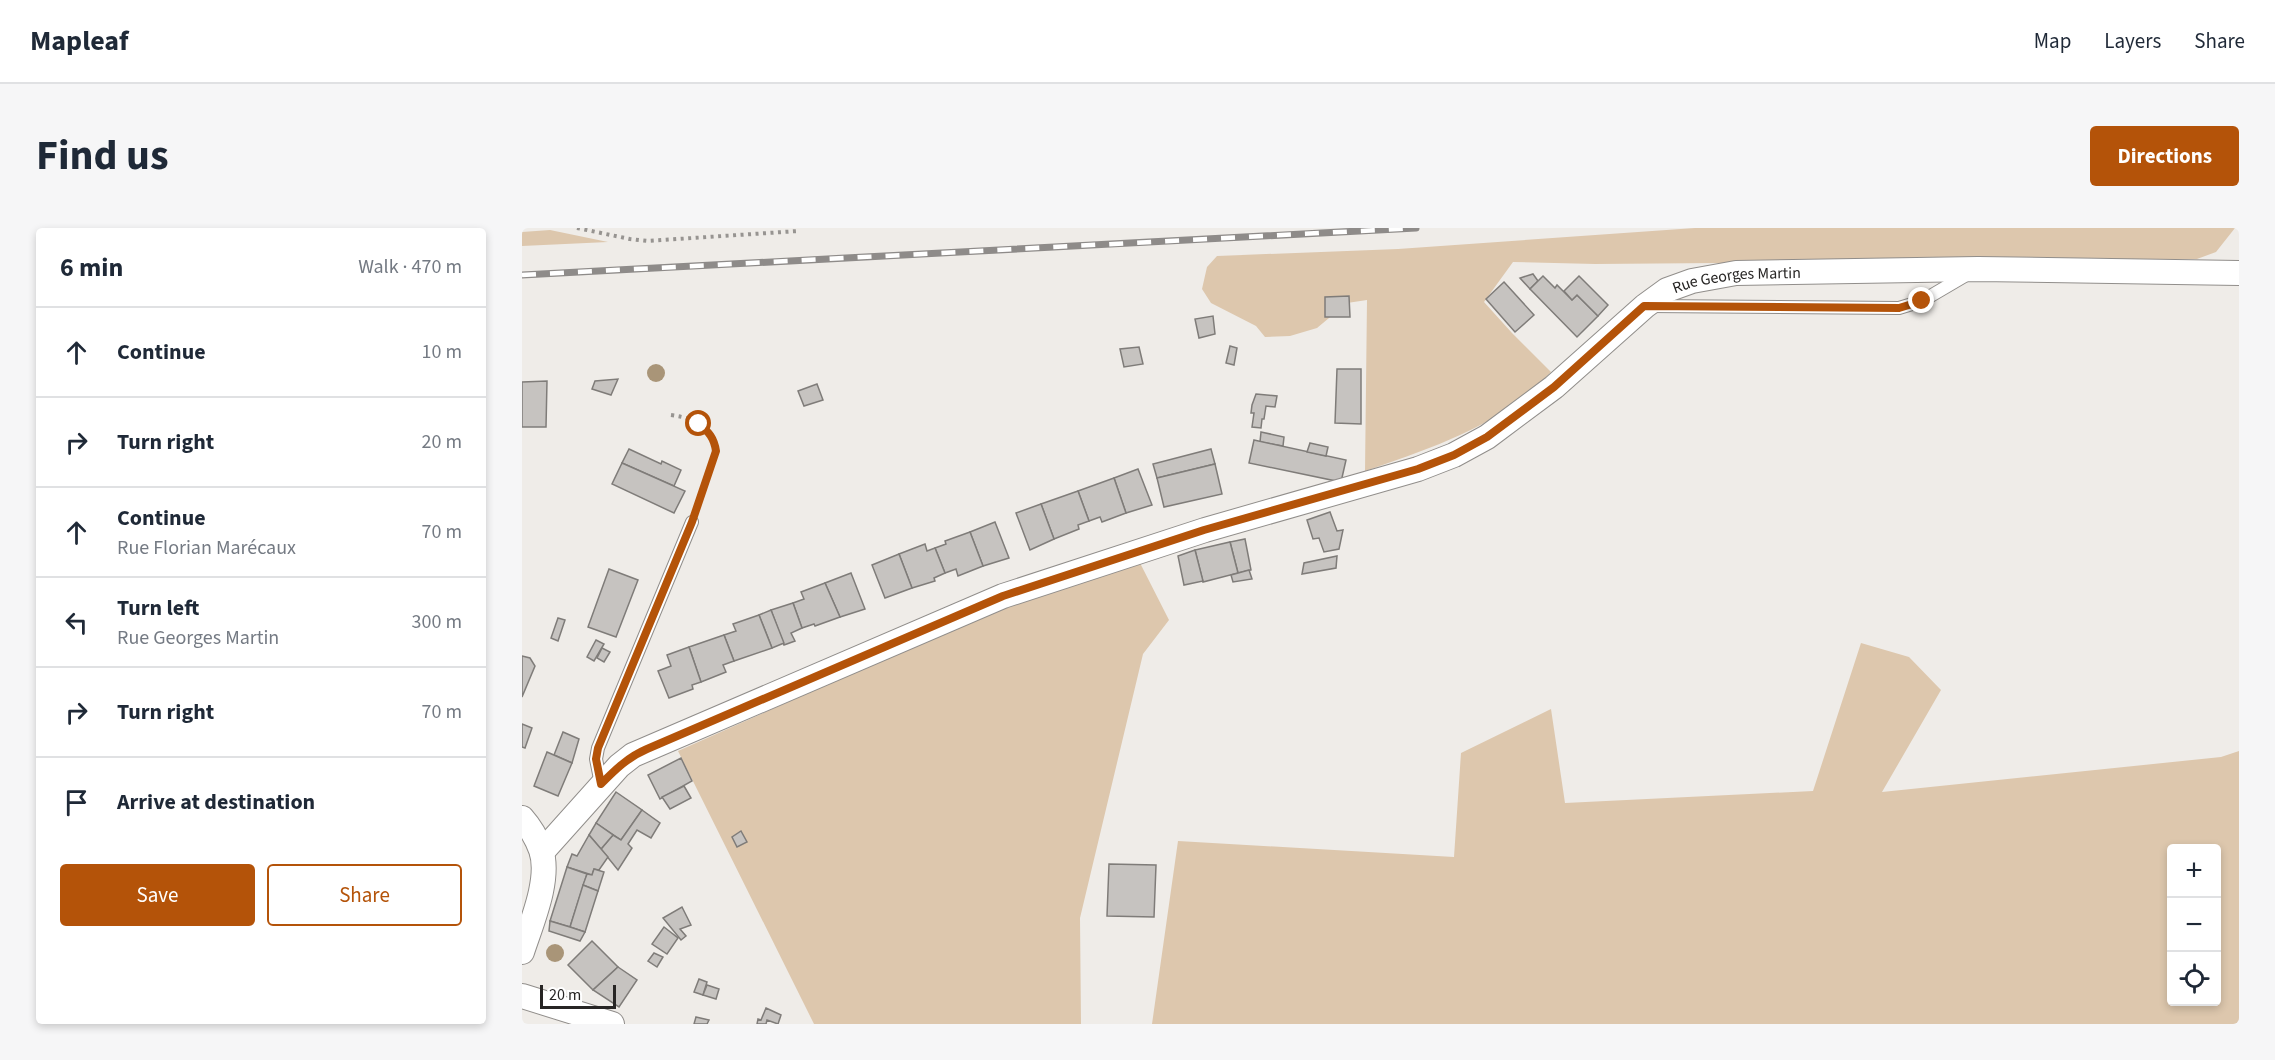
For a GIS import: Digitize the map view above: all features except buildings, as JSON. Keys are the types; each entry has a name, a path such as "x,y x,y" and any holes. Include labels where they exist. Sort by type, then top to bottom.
{"street":[{"name":"Rue Georges Martin","path":"542,852 601,784 619,766 640,752 1003,596 1204,530 1418,469 1454,455 1487,437 1554,387 1644,306 1667,290 1692,281 1736,273 1978,269 2239,273"},
{"path":"522,818 542,852 543,870 541,889 522,952"},
{"path":"522,996 612,1024"}],"lane":[{"path":"1644,306 1899,308 1922,301 1978,269"},
{"path":"601,784 596,759 598,748 692,522"}],"path":[{"path":"577,228 630,240 798,231"},
{"path":"671,415 687,417 709,432 715,440 716,451 692,522"}],"shaded area":[{"path":"1695,228 2235,228 2216,252 2197,259 1595,264 1513,262 1484,302 1551,372 1532,391 1488,421 1440,444 1365,471 1367,300 1347,303 1317,328 1290,336 1265,337 1256,326 1211,303 1202,289 1207,267 1217,256 1398,249"},
{"path":"550,230 608,242 522,246 522,232"},
{"path":"1140,563 1169,620 1143,654 1080,918 1081,1024 814,1024 678,751 999,608"},
{"path":"1861,643 1909,657 1941,690 1882,792 2221,757 2239,751 2239,1024 1152,1024 1178,841 1454,857 1461,753 1551,709 1565,803 1813,791"}],"railway":[{"path":"522,275 1416,228"}],"route":[{"path":"699,424 715,440 716,451 692,522 598,748 596,759 601,784 633,755 1003,596 1204,530 1418,469 1454,455 1487,437 1554,387 1644,306 1899,308 1922,301"}]}
